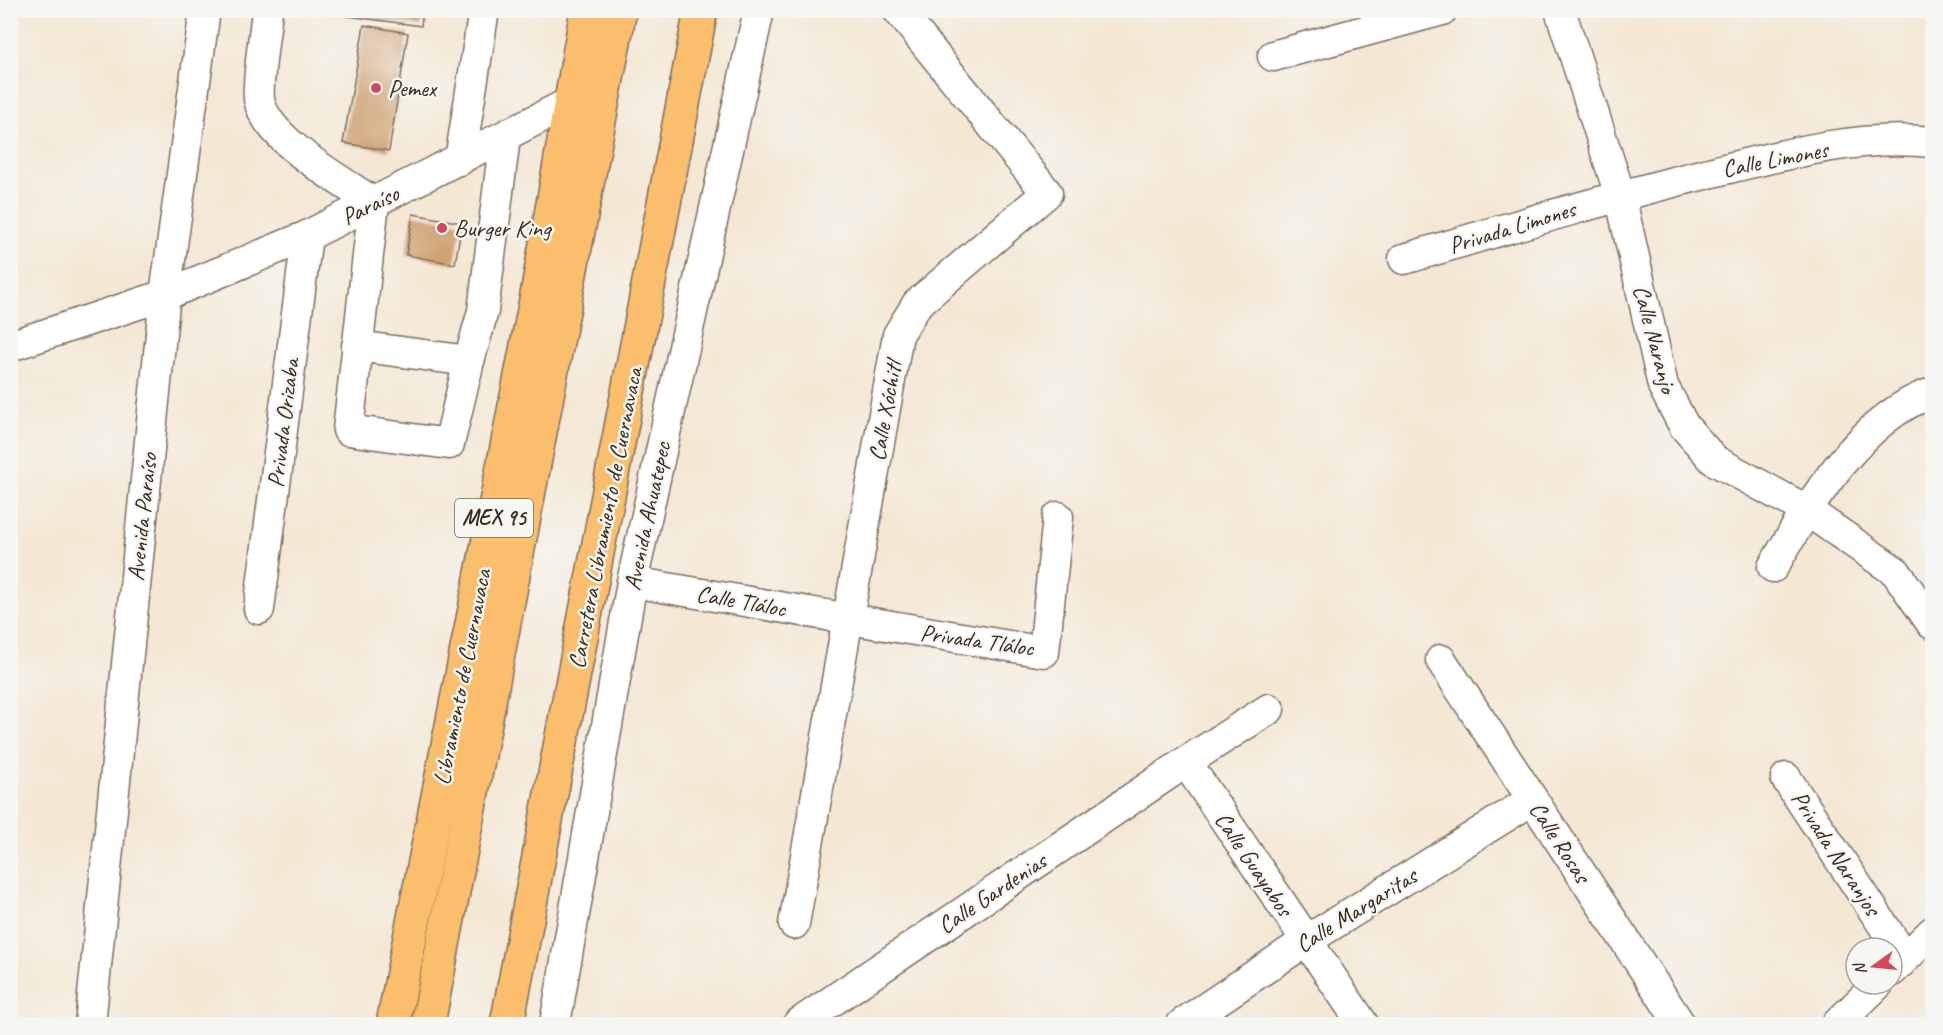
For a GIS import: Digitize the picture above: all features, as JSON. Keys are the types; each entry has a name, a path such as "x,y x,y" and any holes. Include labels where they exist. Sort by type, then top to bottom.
{"main road":[{"name":"Libramiento de Cuernavaca","path":"393,1024 537,295 587,10"},
{"name":"MEX 95","path":"428,1024 620,10"},
{"name":"Carretera Libramiento de Cuernavaca","path":"507,1024 700,10"}],"street":[{"name":"Avenida Paraíso","path":"90,1024 165,295 206,10"},
{"path":"267,10 259,99 272,126 307,157 374,203 348,430 450,444 483,311 505,137"},
{"path":"460,160 484,10"},
{"name":"Avenida Ahuatepec","path":"555,1024 632,582 759,10"},
{"name":"Calle Xóchitl","path":"794,924 898,335 917,304 1047,193 898,10"},
{"path":"1273,56 1443,10"},
{"name":"Calle Naranjo","path":"1560,10 1620,195 1663,386 1684,426 1714,460 1806,510 1896,572 1932,624"},
{"name":"Paraíso","path":"10,346 165,295 307,236 569,103"},
{"name":"Calle Limones","path":"1620,195 1802,150 1906,140 1932,142"},
{"name":"Privada Limones","path":"1404,259 1620,195"},
{"name":"Privada Orizaba","path":"259,609 307,236"},
{"path":"357,346 469,361"},
{"path":"1773,567 1806,510 1844,460 1879,424 1932,393"},
{"name":"Privada Tláloc","path":"849,620 1044,652 1058,517"},
{"name":"Calle Tláloc","path":"632,582 849,620"},
{"name":"Calle Rosas","path":"1441,660 1680,1024"},
{"name":"Calle Gardenias","path":"798,1024 1186,762 1269,709"},
{"name":"Calle Guayabos","path":"1186,762 1363,1024"},
{"name":"Privada Naranjos","path":"1786,778 1882,936"},
{"name":"Calle Margaritas","path":"1182,1024 1306,941 1532,800"},
{"path":"1904,959 1932,932"},
{"path":"1837,1024 1866,996"}],"building":[{"path":"304,10 423,10 421,26"},
{"name":"Pemex","path":"364,25 408,33 389,151 343,143"},
{"path":"413,214 462,223 455,264 406,255"}],"place":[{"name":"Pemex","path":"376,88"},
{"name":"Burger King","path":"442,228"}]}
